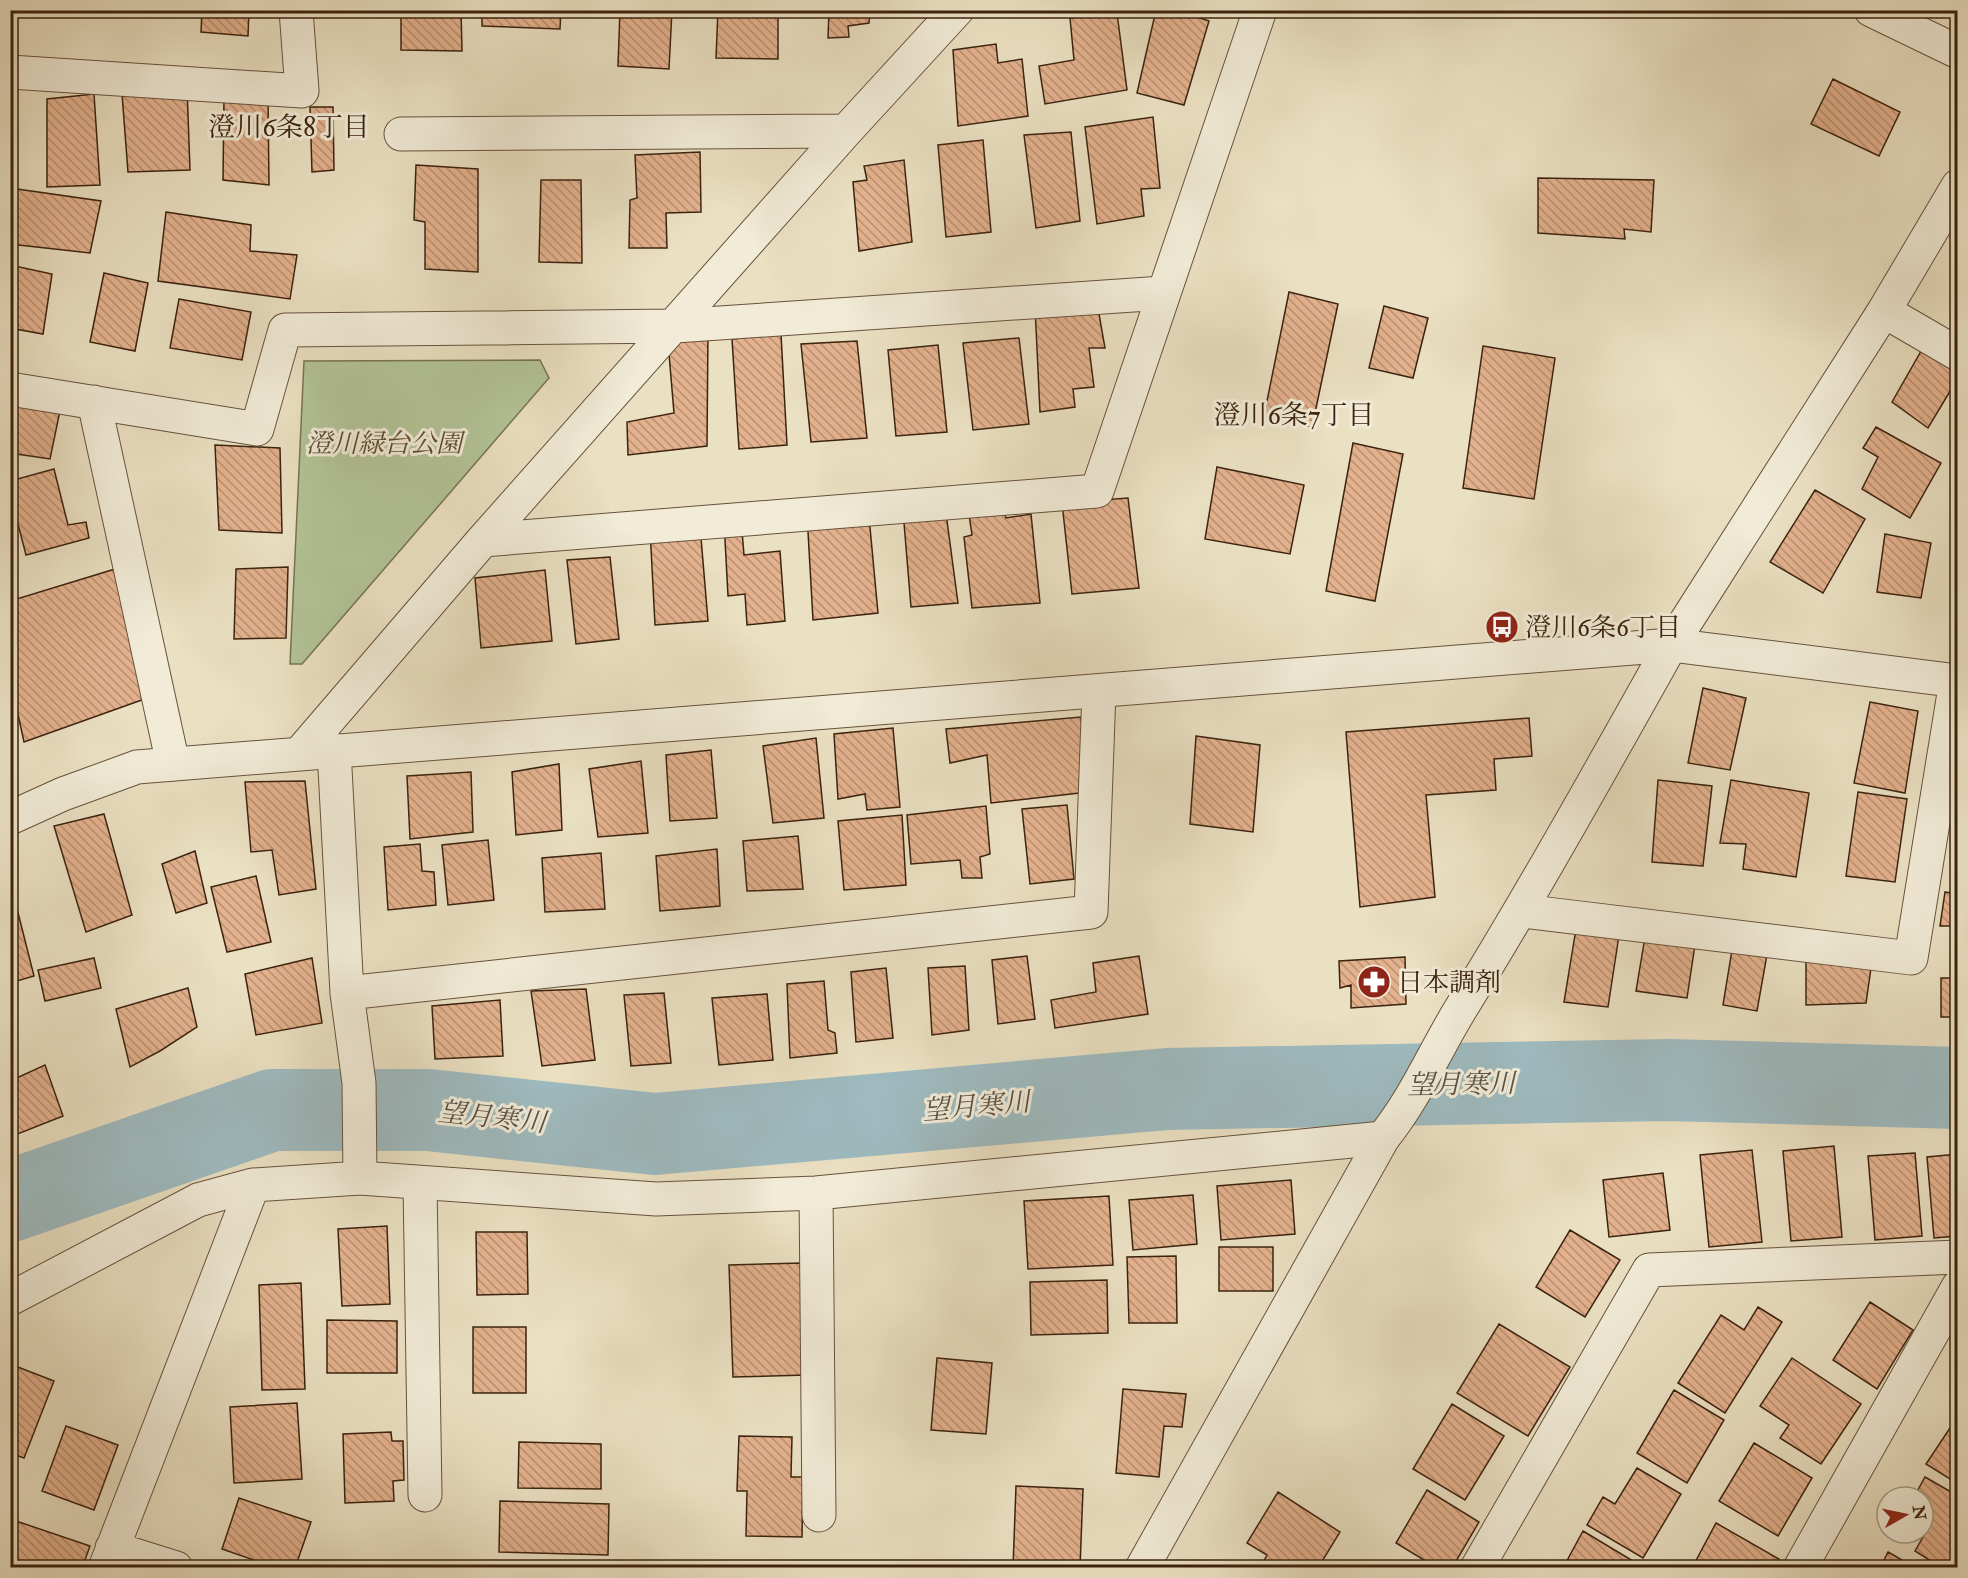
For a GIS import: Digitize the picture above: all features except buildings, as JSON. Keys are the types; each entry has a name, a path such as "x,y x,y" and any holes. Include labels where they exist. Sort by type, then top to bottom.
{"street":[{"path":"10,72 302,91 296,10"},
{"path":"300,753 483,540 846,131 957,10"},
{"path":"483,540 1097,491 1260,10"},
{"path":"1871,10 1958,52"},
{"path":"401,134 846,131"},
{"path":"1142,1568 1383,1138 1406,1109 1458,1013 1521,911 1671,645 1884,311 1958,186"},
{"path":"10,389 256,429 285,330 675,326 1163,293"},
{"path":"1884,311 1958,354"},
{"path":"94,402 173,764"},
{"path":"10,818 63,794 137,767 1671,645 1957,681 1911,958 1521,911"},
{"path":"347,993 1091,912 1099,691"},
{"path":"334,750 347,993 358,1083 360,1178"},
{"path":"10,1299 198,1200 254,1185 360,1178 656,1199 816,1193 1383,1138"},
{"path":"420,1184 425,1495"},
{"path":"176,1568 108,1558 254,1185"},
{"path":"816,1193 819,1515"},
{"path":"1477,1568 1649,1270 1958,1257"},
{"path":"1800,1568 1958,1287"}],"green space":[{"name":"澄川緑台公園","path":"540,360 549,378 302,664 290,664 304,361"}],"waterway":[{"name":"望月寒川","path":"10,1201 272,1110 428,1110 655,1134 1167,1089 1668,1080 1958,1088"}],"place":[{"name":"澄川6条6丁目","path":"1502,627"},
{"name":"日本調剤","path":"1374,982"}],"district":[{"name":"澄川6条8丁目","path":"289,127"},
{"name":"澄川6条7丁目","path":"1294,415"}]}
